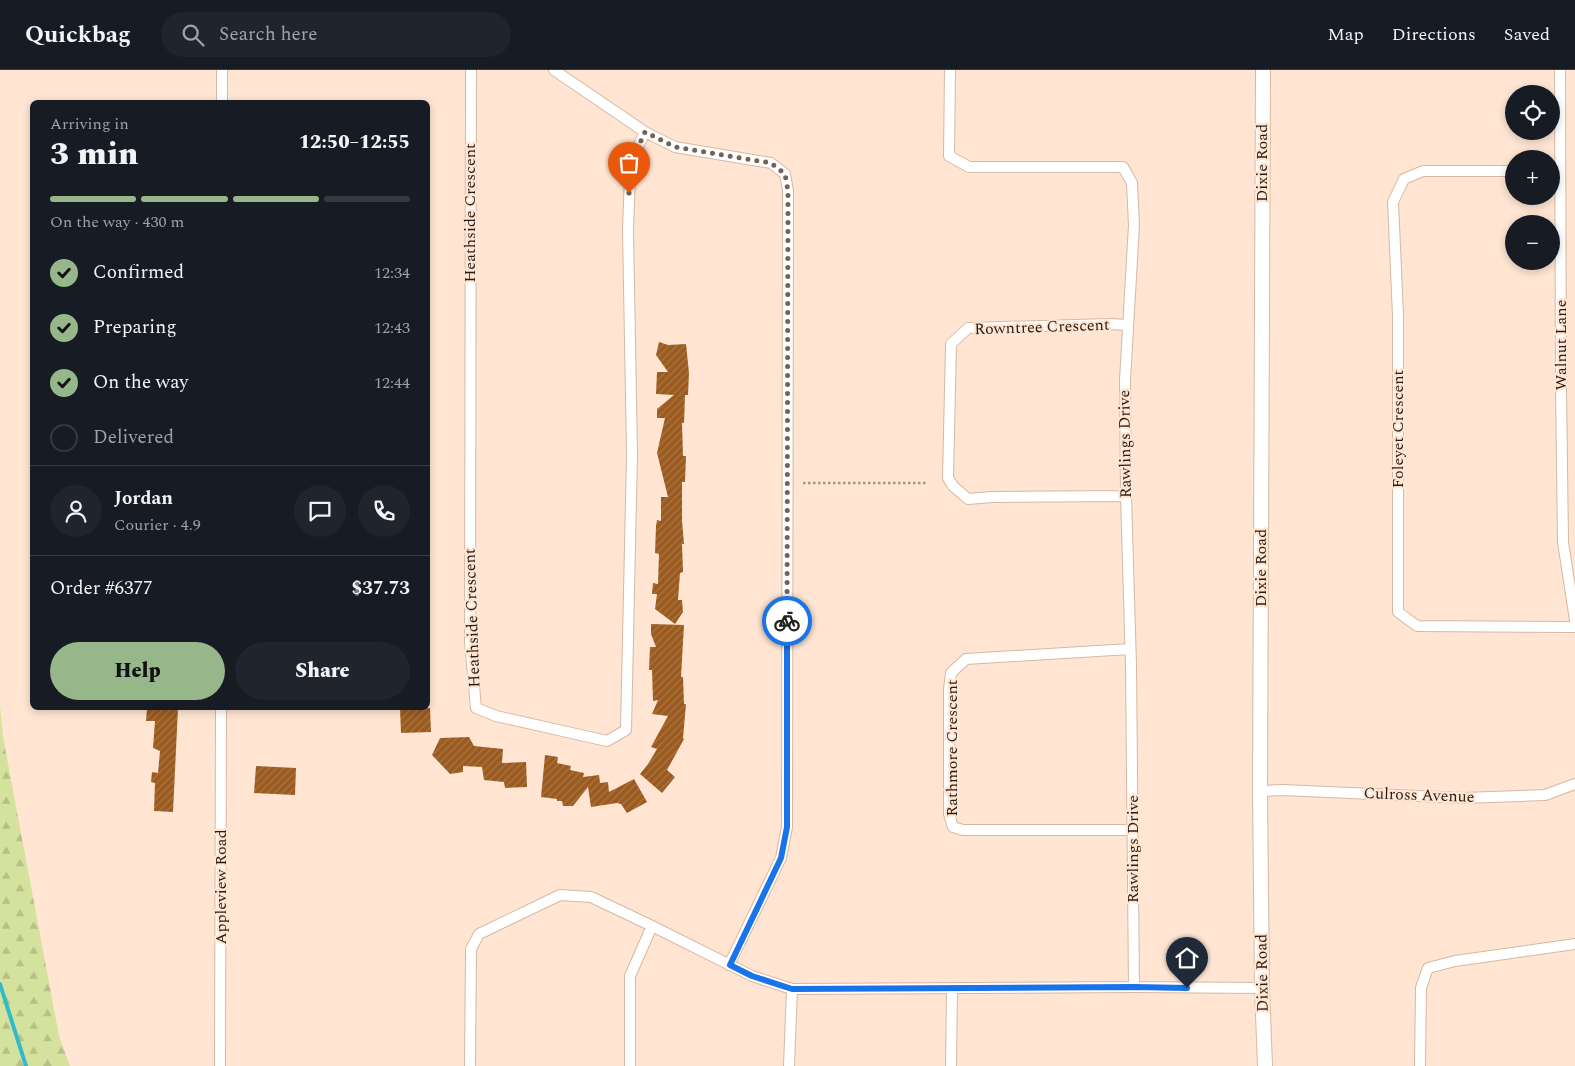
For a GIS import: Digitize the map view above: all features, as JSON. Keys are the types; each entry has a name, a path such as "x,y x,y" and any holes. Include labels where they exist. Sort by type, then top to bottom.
{"street":[{"path":"222,70 222,100"},
{"name":"Heathside Crescent","path":"471,70 470,642 476,708 496,716 608,741 626,730 632,454 628,229 630,175 636,150 645,132"},
{"path":"554,70 645,132 675,147 771,163 785,174 788,191 787,827 781,858 730,965"},
{"name":"Rawlings Drive","path":"950,70 949,156 969,167 1122,167 1132,183 1134,216 1125,380 1134,830 1134,987"},
{"name":"Dixie Road","path":"1263,70 1260,791 1262,988 1265,1066"},
{"name":"Walnut Lane","path":"1557,150 1560,70"},
{"name":"Foleyet Crescent","path":"1505,171 1423,171 1404,179 1393,202 1398,316 1398,612 1417,626 1575,628"},
{"name":"Walnut Lane","path":"1557,205 1563,542 1575,620"},
{"name":"Rowntree Crescent","path":"1126,496 992,497 968,499 953,486 948,478 951,344 968,328 1128,325"},
{"name":"Rathmore Crescent","path":"1130,649 966,659 950,673 948,689 949,814 953,827 964,830 1134,830"},
{"name":"Appleview Road","path":"220,1066 221,710"},
{"name":"Culross Avenue","path":"1260,791 1282,790 1464,798 1545,795 1575,784"},
{"path":"470,1066 471,949 479,934 560,895 590,897 752,976 792,989 1262,988"},
{"path":"630,1066 630,976 652,926"},
{"path":"1420,1066 1420,988 1428,968 1455,961 1575,944"},
{"path":"951,1066 952,988"},
{"path":"789,1066 792,989"}],"path":[{"path":"803,483 926,483"}],"green space":[{"path":"0,706 3,737 59,1036 70,1066 0,1066"}],"building":[{"path":"659,342 668,345 686,344 689,373 688,395 685,395 684,423 682,423 683,456 686,456 685,482 682,482 683,572 680,573 678,600 682,600 683,612 675,624 655,609 657,594 652,594 653,583 658,584 659,554 655,553 656,526 657,520 661,521 661,497 668,497 657,453 665,418 657,418 657,409 674,395 656,394 657,372 668,372 656,355"},
{"path":"651,624 684,625 681,677 683,677 684,704 686,704 684,739 667,770 675,777 662,793 640,774 657,749 651,747 668,716 652,714 658,700 653,701 652,670 649,670 650,647 656,647 651,634"},
{"path":"430,708 431,732 401,733 400,710 430,710"},
{"path":"147,710 178,710 173,812 154,811 155,783 151,782 152,772 158,773 160,751 153,748 155,721 146,721"},
{"path":"469,737 474,746 503,749 502,763 526,762 527,787 505,788 504,782 484,780 482,767 463,766 463,772 450,774 432,755 440,738"},
{"path":"545,755 558,757 557,763 571,766 570,770 584,773 583,777 599,775 600,783 608,782 609,792 634,779 647,802 627,813 621,804 617,803 591,807 588,787 573,806 563,806 562,801 541,797"},
{"path":"256,766 296,768 295,795 254,793"}],"waterway":[{"path":"0,984 26,1066"}],"way so far":[{"path":"629,193 630,175 635,153 645,132 675,147 771,163 785,174 788,191 787,621"}],"route":[{"path":"787,621 787,827 781,858 745,930 730,965 752,976 792,989 1187,988"}]}
